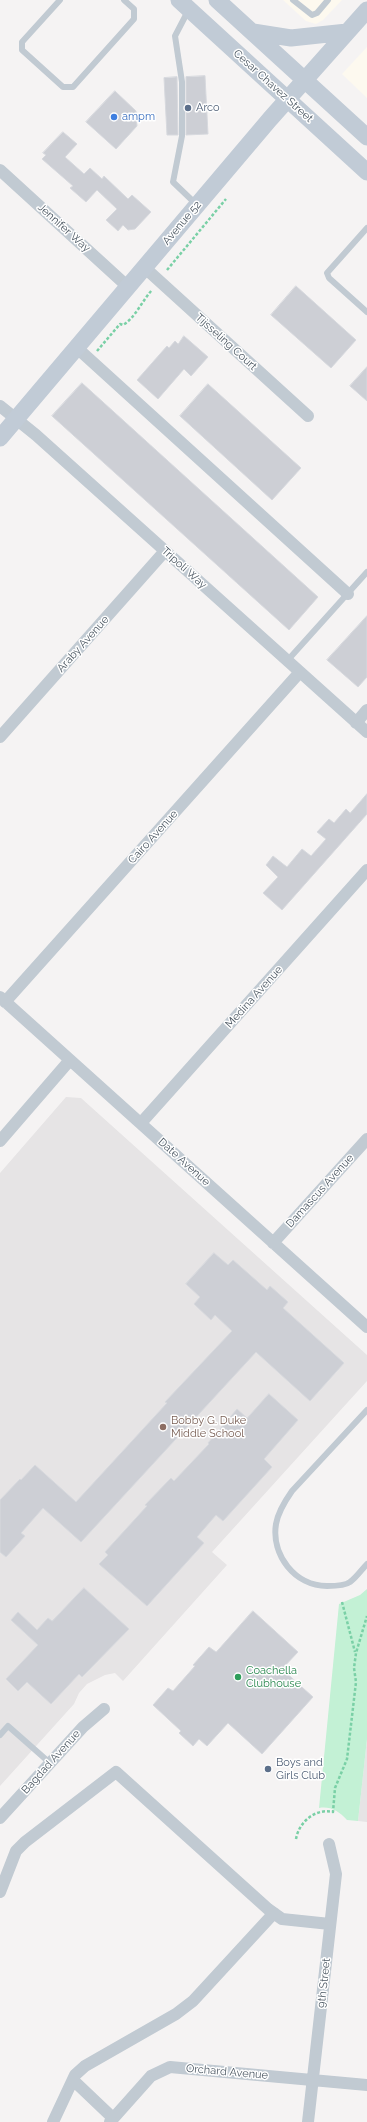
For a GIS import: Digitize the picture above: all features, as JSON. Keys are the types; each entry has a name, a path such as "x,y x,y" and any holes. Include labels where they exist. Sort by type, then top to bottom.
{"main road":[{"path":"217,0 367,137"},
{"name":"Cesar Chavez Street","path":"184,5 367,172"},
{"name":"Avenue 52","path":"0,438 197,204 367,10"},
{"path":"253,32 291,38 347,32"}],"street":[{"name":"Jennifer Way","path":"0,170 127,286"},
{"name":"Tijsseling Court","path":"144,267 308,416"},
{"path":"76,347 348,594"},
{"name":"Tripoli Way","path":"0,406 367,732"},
{"name":"Araby Avenue","path":"0,737 165,551"},
{"name":"Cairo Avenue","path":"3,999 300,672"},
{"path":"356,723 367,710"},
{"name":"Medina Avenue","path":"141,1123 367,870"},
{"name":"Date Avenue","path":"3,999 367,1327"},
{"path":"0,1141 70,1060"},
{"name":"Damascus Avenue","path":"273,1242 367,1139"},
{"name":"Bagdad Avenue","path":"0,1818 83,1727 104,1709"},
{"path":"0,1892 16,1851 25,1842 116,1772 282,1919 330,1924"},
{"name":"9th Street","path":"308,2122 336,1874 329,1844"},
{"path":"53,2122 73,2080 85,2066 182,2010 193,2001 274,1913"},
{"name":"Orchard Avenue","path":"111,2120 151,2076 170,2067 367,2085"},
{"path":"73,2080 111,2120"}],"lane":[{"path":"60,0 22,42 22,50 63,87 73,88 134,19 134,9 124,0"},
{"path":"293,0 312,15 317,13 328,0"},
{"path":"184,5 175,36 182,82 182,136 173,182 197,204"},
{"path":"367,228 327,272 329,278 367,312"},
{"path":"287,661 367,572"},
{"path":"367,1410 292,1491 282,1505 276,1523 275,1536 277,1548 288,1568 296,1576 312,1585 332,1586 350,1583 367,1564"},
{"path":"0,1735 8,1726 50,1763"}],"path":[{"path":"342,1602 356,1653"},
{"path":"296,1839 298,1830 307,1818 322,1811 333,1812 335,1788 347,1759 356,1682 354,1668 356,1653 367,1616"}],"shaded area":[{"path":"283,0 342,0 323,20 316,24 306,21"},
{"path":"367,47 367,98 342,74"},
{"name":"Bobby G. Duke Middle School","path":"66,1097 81,1098 367,1355 367,1381 212,1552 227,1565 123,1681 115,1673 105,1675 87,1684 79,1693 74,1704 0,1786 0,1173"},
{"path":"367,1739 367,1822 358,1821"}],"green space":[{"path":"367,1589 367,1739 358,1821 347,1820 341,1814 331,1809 319,1808 339,1604 360,1595"}],"building":[{"path":"205,76 208,134 186,135 186,77"},
{"path":"177,77 178,135 167,135 164,78"},
{"name":"ampm","path":"115,91 136,111 137,126 116,149 86,122"},
{"path":"63,132 77,144 65,157 84,174 90,168 102,179 104,176 128,199 132,195 151,212 135,229 128,230 123,225 118,231 106,220 117,209 97,190 86,202 70,188 73,186 42,159 46,155 43,153"},
{"path":"296,286 356,340 331,368 271,315"},
{"path":"184,336 208,357 191,376 184,369 158,399 137,380 167,346 169,348 175,341 178,344"},
{"path":"367,367 367,401 350,386"},
{"path":"82,383 318,597 289,630 52,416"},
{"path":"208,384 301,468 272,500 180,416"},
{"path":"367,616 367,677 358,687 327,660"},
{"path":"367,794 367,814 282,910 263,893 278,877 266,865 273,856 287,867 302,849 311,856 326,839 317,832 329,819 334,823 346,809 350,813"},
{"path":"214,1253 228,1265 233,1260 267,1290 270,1286 288,1302 283,1308 344,1363 310,1401 256,1352 81,1542 43,1508 21,1533 25,1536 6,1557 0,1552 0,1500 20,1479 21,1480 35,1465 76,1502 167,1403 165,1402 232,1331 215,1315 211,1320 194,1304 200,1297 186,1284"},
{"path":"269,1394 298,1420 264,1459 272,1467 223,1521 216,1515 197,1537 204,1543 147,1606 99,1564 108,1555 105,1552 147,1506 145,1505 171,1478 174,1481 209,1444 208,1443 237,1409 247,1418"},
{"path":"84,1588 129,1629 82,1677 79,1674 51,1704 27,1682 18,1691 6,1679 38,1645 11,1620 18,1612 37,1630 48,1618 52,1621"},
{"name":"Coachella Clubhouse","path":"253,1611 298,1652 282,1669 313,1697 262,1754 228,1723 207,1746 199,1739 193,1746 179,1733 181,1731 153,1705 168,1688 173,1691 209,1647 216,1652"}],"place":[{"name":"Arco","path":"188,108"},
{"name":"ampm","path":"114,117"},
{"name":"Bobby G. Duke Middle School","path":"163,1427"},
{"name":"Coachella Clubhouse","path":"238,1677"},
{"name":"Boys and Girls Club","path":"268,1769"}]}
